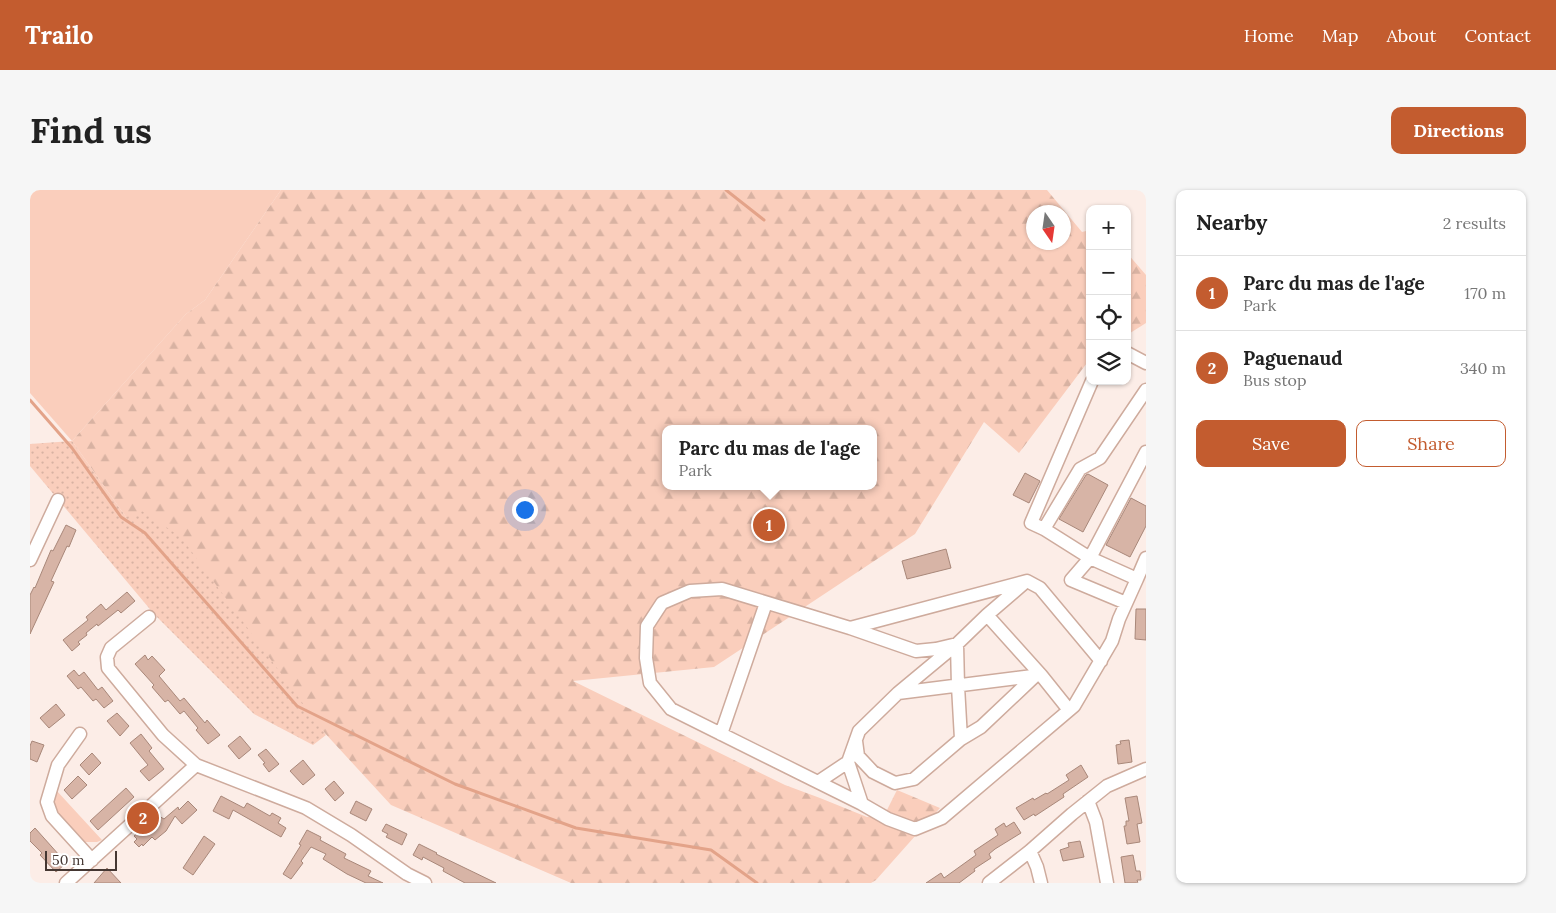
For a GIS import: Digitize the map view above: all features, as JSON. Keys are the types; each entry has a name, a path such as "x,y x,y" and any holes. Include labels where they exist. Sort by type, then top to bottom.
{"street":[{"path":"1131,355 1146,363"},
{"path":"1090,385 1031,523 1090,558 1137,579"},
{"path":"1044,529 1080,469 1100,458 1146,390"},
{"path":"1126,604 1071,580 1090,558 1146,452"},
{"path":"30,560 58,500"},
{"path":"957,644 916,651 850,628 722,589 690,590 662,603 647,626 646,658 650,683 671,709 862,804 888,819 915,829 942,818 1074,706 1112,641 1146,558"},
{"path":"850,628 1027,581 1040,588 1101,660"},
{"path":"818,782 848,762 860,731 898,693 957,644 1027,581"},
{"path":"721,734 766,603"},
{"path":"987,615 1069,710"},
{"path":"149,617 111,648 107,657 108,668 163,735 196,765 306,808 425,883"},
{"path":"957,644 961,739"},
{"path":"898,693 1038,676"},
{"path":"856,741 858,756 873,772 895,783 914,779 961,739 981,728 1038,676"},
{"path":"80,734 58,765 47,802 52,816 92,860"},
{"path":"848,762 862,804"},
{"path":"66,883 196,765"},
{"path":"989,883 1108,786 1146,768"},
{"path":"1088,801 1096,822 1107,883"},
{"path":"1030,851 1041,883"}],"green space":[{"path":"30,190 281,190 205,300 186,314 72,441 30,393"},
{"path":"281,190 1047,190 1060,205 1026,205 1026,250 1071,250 1071,219 1082,232 1086,231 1086,364 1019,453 984,422 915,534 714,667 573,681 785,785 867,817 886,812 897,790 940,808 876,880 871,883 571,883 391,805 126,517 72,441 186,314 205,300"},
{"path":"1131,258 1146,275 1146,323 1131,332"},
{"path":"72,441 126,517 142,511 181,537 326,735 313,745 254,714 154,614 30,466 30,444"},
{"path":"56,790 102,840 85,842 56,811 54,798"}],"building":[{"path":"1025,473 1040,481 1029,503 1013,495"},
{"path":"1088,474 1108,485 1083,532 1059,519"},
{"path":"1131,498 1146,506 1146,526 1130,557 1106,545"},
{"path":"66,525 76,530 51,581 54,582 30,634 30,595 35,588 51,550 53,551"},
{"path":"946,549 951,568 907,579 902,561"},
{"path":"127,592 135,601 121,613 118,610 98,626 97,624 86,633 87,635 78,642 80,644 72,651 63,640 88,620 86,617 101,604 106,610"},
{"path":"1136,609 1146,609 1146,640 1135,639"},
{"path":"145,655 148,660 152,656 165,670 159,676 180,701 184,698 205,723 207,720 220,735 208,744 184,711 180,714 168,700 165,702 152,687 154,685 135,664"},
{"path":"74,670 79,676 84,672 98,690 102,687 113,701 104,708 96,699 93,701 81,687 78,689 67,676"},
{"path":"56,704 65,715 49,728 40,718"},
{"path":"117,713 129,726 120,736 107,721"},
{"path":"141,734 152,748 149,751 164,769 149,781 140,771 148,765 130,743"},
{"path":"240,736 251,749 239,759 228,746"},
{"path":"1129,740 1132,762 1118,764 1116,745 1121,744 1120,741"},
{"path":"32,741 44,745 37,762 30,759"},
{"path":"266,749 279,764 269,772 263,764 265,763 258,755"},
{"path":"92,753 101,763 89,775 80,765"},
{"path":"303,760 315,775 303,785 290,771"},
{"path":"1081,765 1088,777 1063,794 1064,797 1035,816 1034,814 1024,820 1016,808 1033,798 1034,800 1047,794 1069,780 1066,775"},
{"path":"78,776 87,785 72,799 64,790"},
{"path":"334,781 344,793 335,801 325,789"},
{"path":"126,788 134,797 98,830 90,821"},
{"path":"221,796 244,808 247,803 270,816 272,813 281,818 278,823 286,828 281,837 233,810 229,819 213,811"},
{"path":"1137,796 1142,823 1137,824 1140,842 1127,844 1124,826 1126,826 1126,821 1129,821 1125,798"},
{"path":"188,801 197,810 182,824 175,816 166,831 155,840 152,837 143,846 142,844 139,847 134,842 137,839 134,836 145,827 150,832 159,816 164,819 178,807 179,810"},
{"path":"356,801 372,809 366,821 350,813"},
{"path":"1014,822 1021,833 995,849 989,854 991,858 974,869 975,871 959,883 926,883 941,873 944,878 976,855 974,851 998,835 995,829 1004,823 1006,827"},
{"path":"386,824 407,834 402,845 386,837 388,834 382,831"},
{"path":"35,828 65,864 56,872 30,841 30,833"},
{"path":"307,830 321,837 320,840 346,854 344,858 371,871 368,876 383,883 366,883 347,874 323,859 326,854 311,847 301,861 303,863 291,879 283,874 301,845 299,844"},
{"path":"204,836 215,844 193,875 183,868"},
{"path":"1080,841 1084,857 1063,861 1060,850 1069,847 1068,843"},
{"path":"419,844 496,883 465,883 443,871 444,868 423,857 422,860 413,855"},
{"path":"1133,855 1136,871 1140,871 1141,880 1137,880 1138,883 1125,883 1121,857"},
{"path":"107,868 121,883 94,883"}],"waterway":[{"path":"726,190 764,220"},
{"path":"30,400 72,448 121,517 145,533 297,706 455,784 576,828 711,850 757,883"}],"place":[{"name":"Parc du mas de l'age","path":"769,525"},
{"name":"Paguenaud","path":"143,818"}]}
